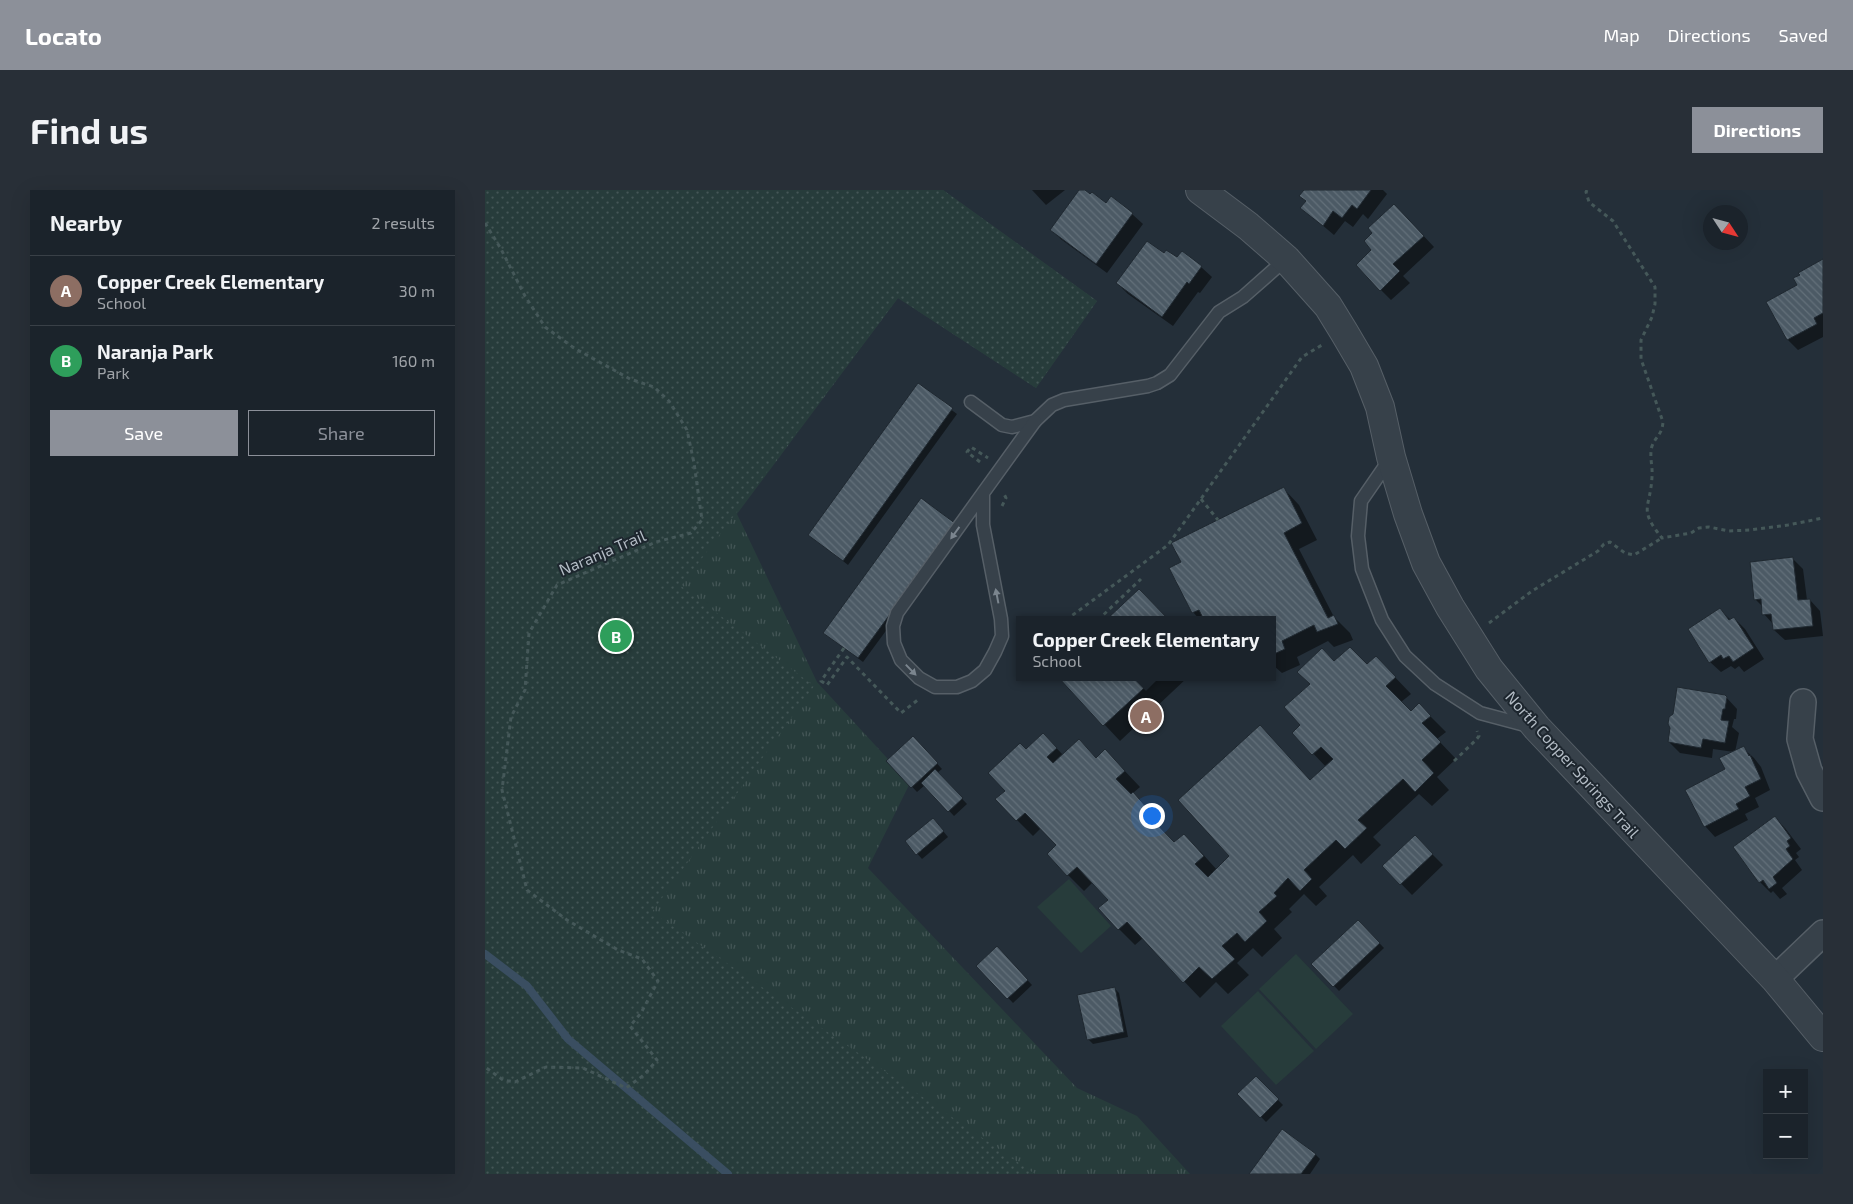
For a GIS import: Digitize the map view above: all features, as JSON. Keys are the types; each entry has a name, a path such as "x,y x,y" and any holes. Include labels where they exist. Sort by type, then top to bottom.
{"street":[{"name":"North Copper Springs Trail","path":"1200,190 1248,226 1286,259 1328,306 1364,366 1380,407 1391,457 1408,514 1426,563 1450,607 1489,669 1537,728 1775,979 1823,1037"},
{"path":"1803,702 1800,739 1809,771 1823,798"},
{"path":"1775,979 1823,934"}],"lane":[{"path":"983,493 983,525 1001,618 1002,636 985,670 972,681 957,687 935,686 919,678 901,660 893,644 893,626 897,613 983,493 1035,421 1052,405 1064,400 1148,386 1170,375 1219,312 1243,297 1286,259"},
{"path":"971,402 1002,425 1012,428 1035,421"},
{"path":"1391,457 1361,501 1357,536 1362,568 1382,620 1405,656 1435,684 1480,713 1537,728"}],"path":[{"path":"1587,190 1589,202 1613,221 1655,287 1655,304 1652,317 1641,340 1641,359 1663,422 1662,432 1653,446 1652,478 1647,509 1650,524 1662,538"},
{"name":"Naranja Trail","path":"485,223 501,249 525,296 545,327 575,348 630,379 654,387 669,401 687,430 702,520 691,533 656,542 557,585 529,633 525,690 511,717 502,790 527,890 567,920 619,950 642,959 658,981 641,1013 630,1026 657,1060 645,1075 626,1088 583,1068 546,1067 515,1082 503,1080 485,1067"},
{"path":"1072,616 1169,546 1302,357 1322,345"},
{"path":"980,462 967,452 971,447 989,458"},
{"path":"1201,499 1218,520"},
{"path":"1488,623 1532,591 1610,542 1625,553 1634,554 1662,538 1691,533 1699,528 1709,527 1729,531 1750,530 1823,518"},
{"path":"1102,616 1141,579"},
{"path":"844,648 821,681 827,685 847,656 901,713 917,699 927,700"},
{"path":"1453,761 1479,736 1478,732 1474,729"}],"green space":[{"path":"485,190 943,190 1097,301 1036,388 898,298 737,514 817,682 910,783 868,868 1077,1088 1137,1116 1190,1174 485,1174"},
{"path":"485,190 943,190 1097,301 1036,388 898,298 681,586 814,686 652,912 1035,1174 485,1174"},
{"path":"1069,879 1111,926 1081,953 1037,907"},
{"path":"1296,954 1353,1014 1316,1049 1259,989"},
{"path":"1258,991 1314,1051 1276,1085 1221,1026"}],"building":[{"path":"1079,190 1085,190 1090,194 1092,192 1106,203 1111,196 1133,213 1096,264 1050,230"},
{"path":"1304,190 1371,190 1357,209 1352,205 1342,218 1333,211 1323,226 1300,208 1306,201 1299,196"},
{"path":"1394,204 1424,236 1393,264 1400,271 1380,291 1356,265 1371,250 1364,241 1372,233 1368,228"},
{"path":"1147,241 1164,253 1166,250 1177,257 1182,251 1202,266 1189,284 1187,282 1162,317 1116,283"},
{"path":"1823,259 1823,313 1814,318 1817,324 1787,340 1766,302 1797,285 1793,278 1800,275 1798,273"},
{"path":"918,383 953,408 843,561 808,535"},
{"path":"1284,487 1302,523 1284,533 1328,618 1334,615 1338,624 1317,632 1314,625 1282,641 1285,649 1276,653 1276,616 1202,616 1199,610 1192,613 1169,568 1181,562 1171,543"},
{"path":"921,498 956,524 858,658 823,633"},
{"path":"1793,557 1798,600 1810,599 1813,626 1773,630 1771,614 1762,615 1761,599 1754,600 1750,562"},
{"path":"1139,589 1165,616 1110,616"},
{"path":"1720,608 1729,620 1734,617 1754,648 1733,662 1729,656 1723,659 1721,655 1709,663 1688,629"},
{"path":"1350,647 1367,664 1376,656 1396,677 1386,686 1411,711 1419,703 1431,716 1422,723 1441,742 1422,760 1434,773 1415,792 1403,779 1358,820 1367,828 1345,849 1336,840 1304,870 1312,879 1300,891 1288,878 1274,893 1277,896 1259,912 1267,921 1245,942 1237,933 1222,946 1235,959 1212,979 1199,967 1183,983 1127,922 1118,930 1098,908 1108,900 1077,867 1067,876 1047,854 1056,845 1025,813 1016,821 995,799 1005,791 988,773 1020,743 1026,749 1043,733 1057,748 1047,757 1053,763 1079,739 1096,758 1105,749 1125,771 1116,779 1131,794 1133,792 1147,808 1144,811 1174,842 1184,834 1204,856 1195,864 1208,877 1229,856 1178,800 1260,725 1310,780 1333,759 1321,747 1312,755 1292,733 1300,725 1284,707 1310,684 1297,672 1322,648 1334,661"},
{"path":"1062,681 1152,681 1103,726"},
{"path":"1677,687 1725,695 1727,697 1721,720 1729,721 1725,743 1703,739 1701,748 1668,742 1669,717 1673,714"},
{"path":"913,736 938,763 911,788 886,761"},
{"path":"1744,746 1761,779 1745,787 1750,796 1736,804 1739,809 1704,827 1685,790 1725,769 1719,758"},
{"path":"935,769 963,798 948,812 921,783"},
{"path":"1775,816 1791,838 1787,841 1790,846 1786,849 1793,859 1773,877 1777,883 1769,889 1763,880 1759,883 1733,847"},
{"path":"933,818 944,831 916,855 905,841"},
{"path":"1415,835 1433,854 1400,885 1382,866"},
{"path":"1358,920 1380,943 1333,987 1311,964"},
{"path":"997,946 1028,980 1007,999 976,966"},
{"path":"1115,987 1124,1032 1087,1040 1077,995"},
{"path":"1256,1076 1279,1099 1260,1118 1237,1094"},
{"path":"1282,1129 1316,1154 1301,1174 1249,1174"}],"waterway":[{"path":"485,954 527,986 568,1039 728,1174"}],"place":[{"name":"Naranja Park","path":"616,636"},
{"name":"Copper Creek Elementary","path":"1146,716"}]}
